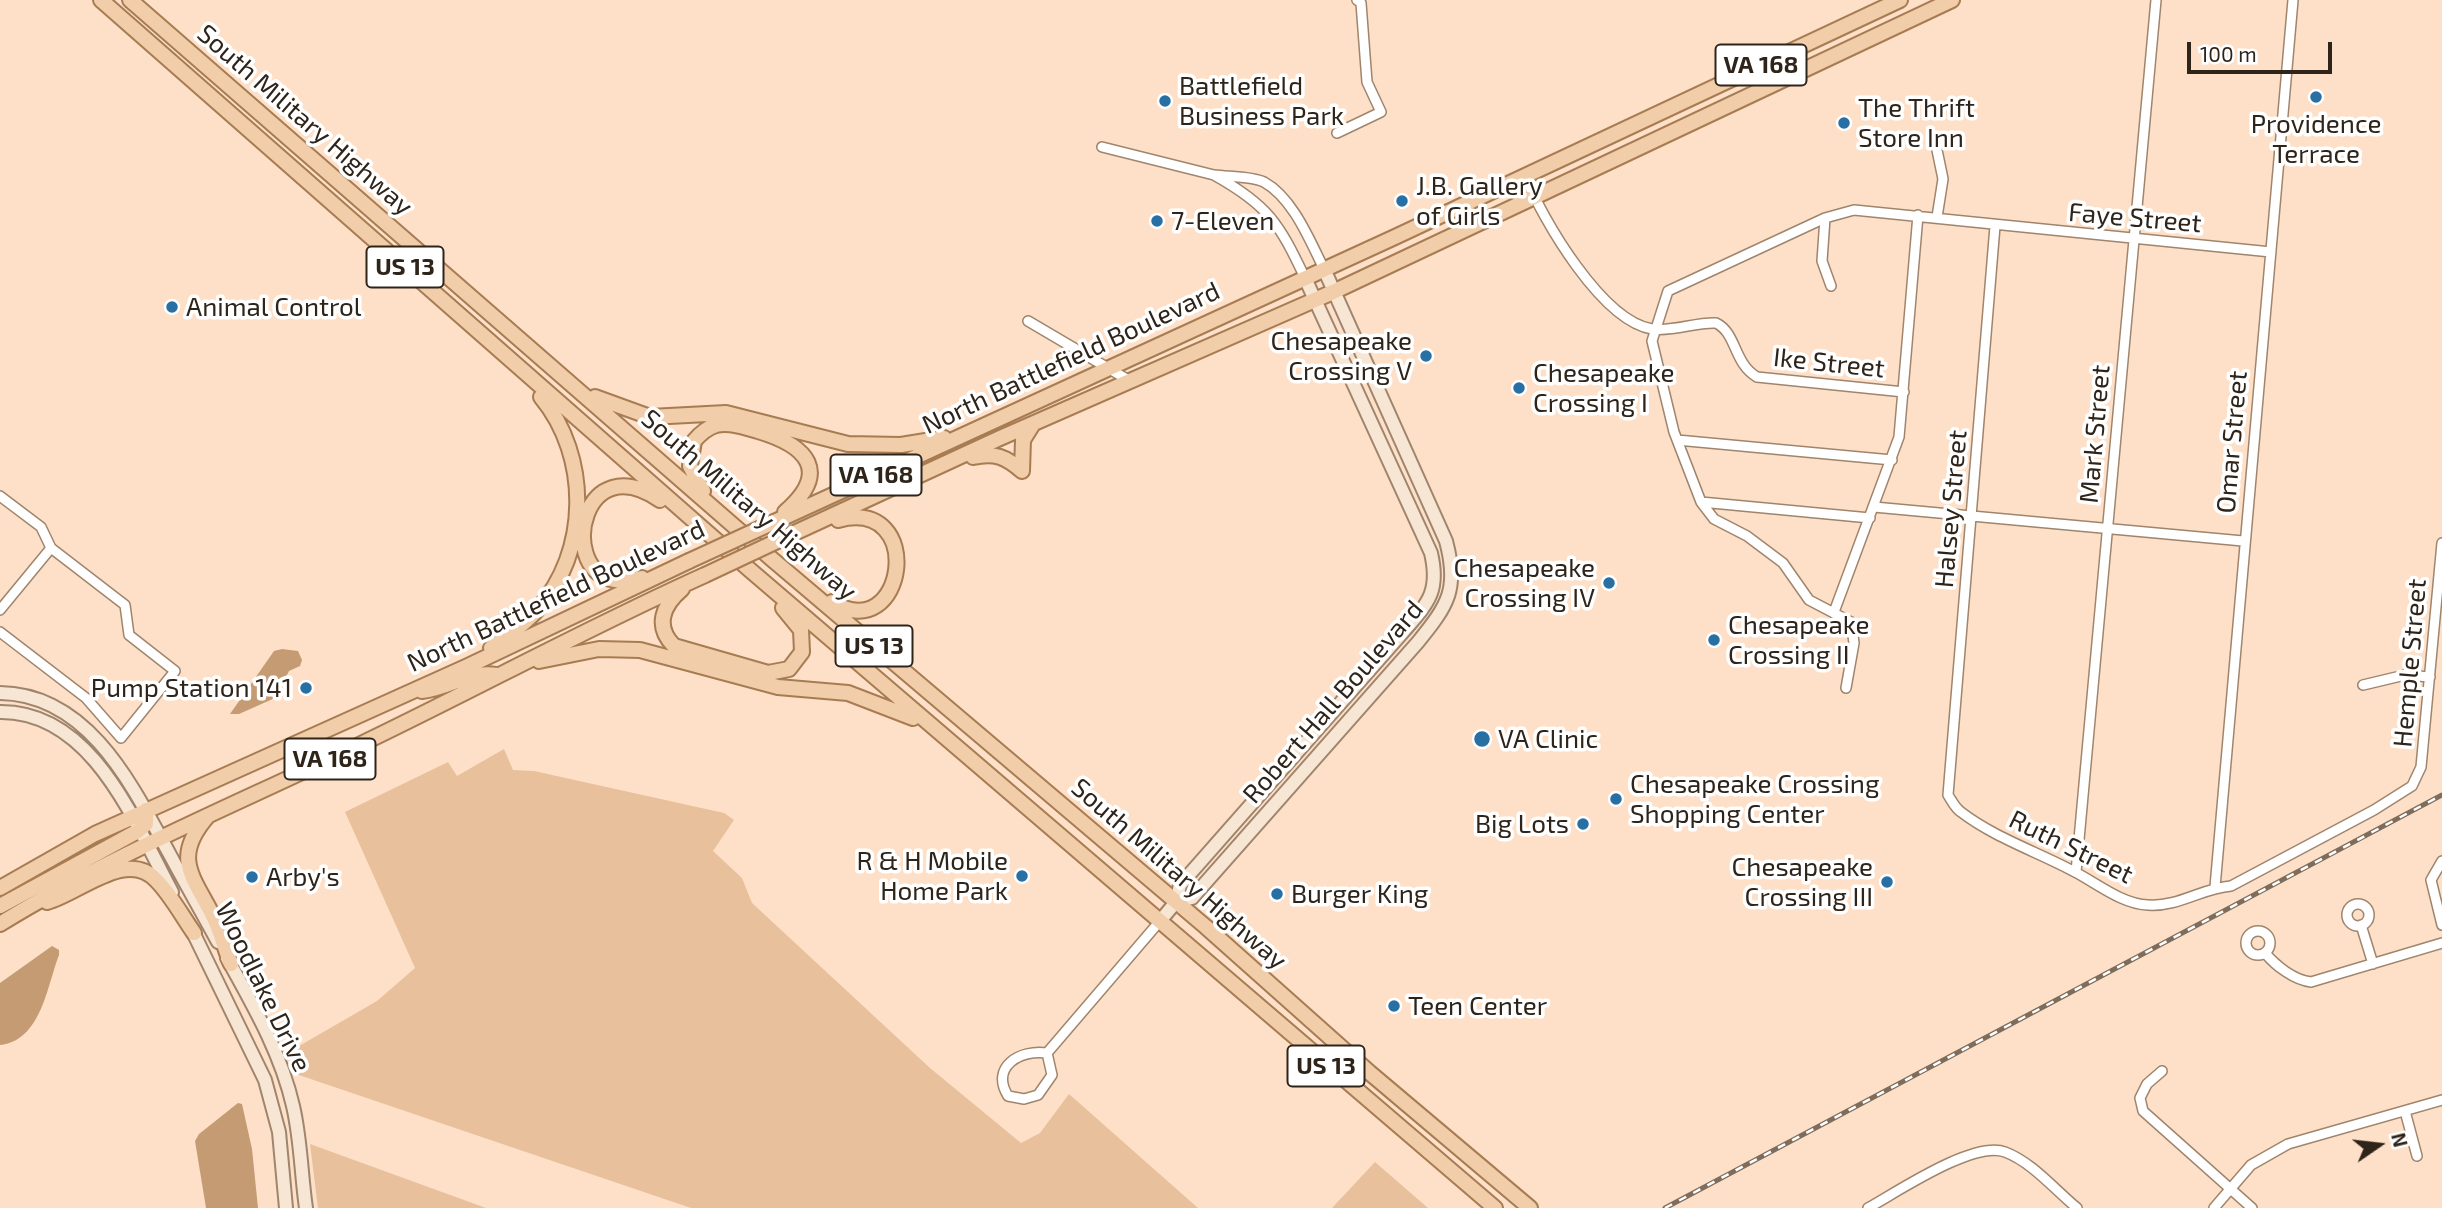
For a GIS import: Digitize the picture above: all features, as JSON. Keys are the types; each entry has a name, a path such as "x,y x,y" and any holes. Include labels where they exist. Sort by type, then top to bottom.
{"main road":[{"name":"South Military Highway","path":"101,0 750,570 1495,1208"},
{"name":"South Military Highway","path":"130,0 732,524 1530,1208"},
{"name":"North Battlefield Boulevard","path":"146,810 466,667 664,572 1324,270 1900,0"},
{"name":"North Battlefield Boulevard","path":"511,669 618,614 1034,423 1333,292 1952,0"},
{"path":"466,667 522,624 549,595 567,556 576,514 577,476 565,433 552,410 497,350"},
{"path":"579,390 631,413 650,417 726,413 848,444 901,445 979,428"},
{"path":"951,461 994,454 1008,458 1022,471 1023,440 1034,423"},
{"path":"732,524 705,494 690,466 694,441 703,432 726,424 794,444 807,461 810,472 804,494 774,522"},
{"path":"664,572 612,580 592,568 584,546 585,527 589,508 603,491 624,485 648,492 709,534"},
{"path":"774,560 808,587 847,610 866,611 887,597 895,573 894,546 890,534 873,519 850,516 790,536"},
{"path":"705,575 669,600 662,621 667,639 683,650 768,673 779,673 797,662 803,641 801,630 750,570"},
{"path":"511,669 599,649 640,650 778,687 848,692 879,702 938,732"},
{"name":"VA 168","path":"497,676 511,669"},
{"path":"407,693 443,688 477,673 497,676"},
{"name":"North Battlefield Boulevard","path":"160,837 357,747 497,676"},
{"path":"0,906 142,837 146,810"},
{"name":"VA 168","path":"0,888 146,810"},
{"path":"211,813 191,837 188,867 215,920 231,964"},
{"name":"VA 168","path":"0,924 142,837 160,837"},
{"path":"28,906 64,898 117,870 137,869 157,880 194,933"}],"street":[{"path":"1337,133 1381,112 1367,82 1362,3 1357,0"},
{"name":"Mark Street","path":"2076,872 2156,0"},
{"name":"Omar Street","path":"2215,887 2243,541 2293,0"},
{"path":"1102,147 1214,174 1262,181 1288,203 1324,270"},
{"path":"1937,150 1942,178 1937,217"},
{"path":"1214,174 1248,193 1269,214 1280,228 1305,278"},
{"path":"1525,176 1535,198 1588,283 1632,319 1654,329"},
{"path":"1846,688 1855,635 1850,622 1809,600 1783,563 1747,536 1714,519 1701,502 1677,440 1652,341 1654,329 1665,295 1672,288 1825,218 1854,210 1937,217 1995,226"},
{"name":"Ike Street","path":"1834,612 1892,460 1900,428 1918,215"},
{"path":"1825,218 1822,261 1831,286"},
{"name":"Faye Street","path":"1995,226 2271,252"},
{"name":"Halsey Street","path":"1948,795 1995,226"},
{"name":"Robert Hall Boulevard","path":"1176,902 1192,898 1418,642 1438,617 1453,583 1453,567 1446,541 1324,270"},
{"name":"Robert Hall Boulevard","path":"1160,921 1176,902 1180,885 1426,605 1434,589 1436,574 1431,553 1305,278"},
{"path":"1028,321 1130,382"},
{"name":"Ike Street","path":"1654,329 1716,323 1727,330 1741,363 1757,377 1904,392"},
{"path":"1677,440 1892,460"},
{"path":"0,496 41,527 51,548 125,606 129,635 175,671 121,738 86,698 0,632"},
{"path":"1701,502 1870,518"},
{"path":"1874,507 2243,541"},
{"path":"1420,529 1437,545 1453,583"},
{"name":"Hemple Street","path":"2412,786 2421,767 2442,543"},
{"path":"0,611 51,548"},
{"path":"2363,685 2405,676 2430,677"},
{"name":"Woodlake Drive","path":"0,693 38,701 84,728 120,767 146,810 266,1032 288,1088 300,1140 306,1208"},
{"name":"Woodlake Drive","path":"0,712 28,715 69,737 104,774 131,817 194,933 265,1080 279,1132 286,1208"},
{"name":"Ruth Street","path":"1948,795 1958,810 1985,828 2076,872 2114,895 2145,905 2168,905 2215,887 2231,887 2374,810 2412,786"},
{"path":"2442,861 2431,880 2442,925"},
{"path":"1046,1053 1160,921"},
{"path":"2361,925 2373,964"},
{"path":"2265,953 2272,962 2302,981 2311,982 2442,943"},
{"path":"1027,1051 1046,1053 1052,1075 1038,1096 1024,1100 1009,1096 1003,1087 1005,1068 1018,1055 1027,1051"},
{"path":"2162,1071 2147,1084 2140,1098 2143,1111 2252,1208"},
{"path":"2214,1208 2251,1165 2288,1144 2442,1100"},
{"path":"2405,1111 2417,1156"},
{"path":"1868,1208 1966,1155 1993,1149 2022,1161 2077,1208"}],"shaded area":[{"path":"274,651 298,651 302,660 300,666 289,671 275,698 239,714 230,714"},
{"path":"504,749 513,770 534,771 724,813 734,820 713,851 742,878 752,903 930,1068 1021,1143 1040,1133 1069,1094 1198,1208 691,1208 293,1073 287,1053 377,1001 415,968 345,812 448,762 457,776"},
{"path":"52,946 59,950 59,955 34,1023 25,1034 0,1045 0,983"},
{"path":"238,1103 242,1104 252,1149 258,1208 206,1208 195,1141 199,1134"},
{"path":"310,1144 486,1208 318,1208"},
{"path":"1375,1162 1428,1208 1332,1208"}],"railway":[{"path":"1665,1208 2442,795"}],"place":[{"name":"Providence Terrace","path":"2316,97"},
{"name":"Battlefield Business Park","path":"1165,101"},
{"name":"The Thrift Store Inn","path":"1844,123"},
{"name":"J.B. Gallery of Girls","path":"1402,201"},
{"name":"7-Eleven","path":"1157,221"},
{"name":"Animal Control","path":"172,307"},
{"name":"Chesapeake Crossing V","path":"1426,356"},
{"name":"Chesapeake Crossing I","path":"1519,388"},
{"name":"Chesapeake Crossing IV","path":"1609,583"},
{"name":"Chesapeake Crossing II","path":"1714,640"},
{"name":"Pump Station 141","path":"306,688"},
{"name":"VA Clinic","path":"1482,739"},
{"name":"Chesapeake Crossing Shopping Center","path":"1616,799"},
{"name":"Big Lots","path":"1583,824"},
{"name":"R & H Mobile Home Park","path":"1022,876"},
{"name":"Arby's","path":"252,877"},
{"name":"Chesapeake Crossing III","path":"1887,882"},
{"name":"Burger King","path":"1277,894"},
{"name":"Teen Center","path":"1394,1006"}]}
